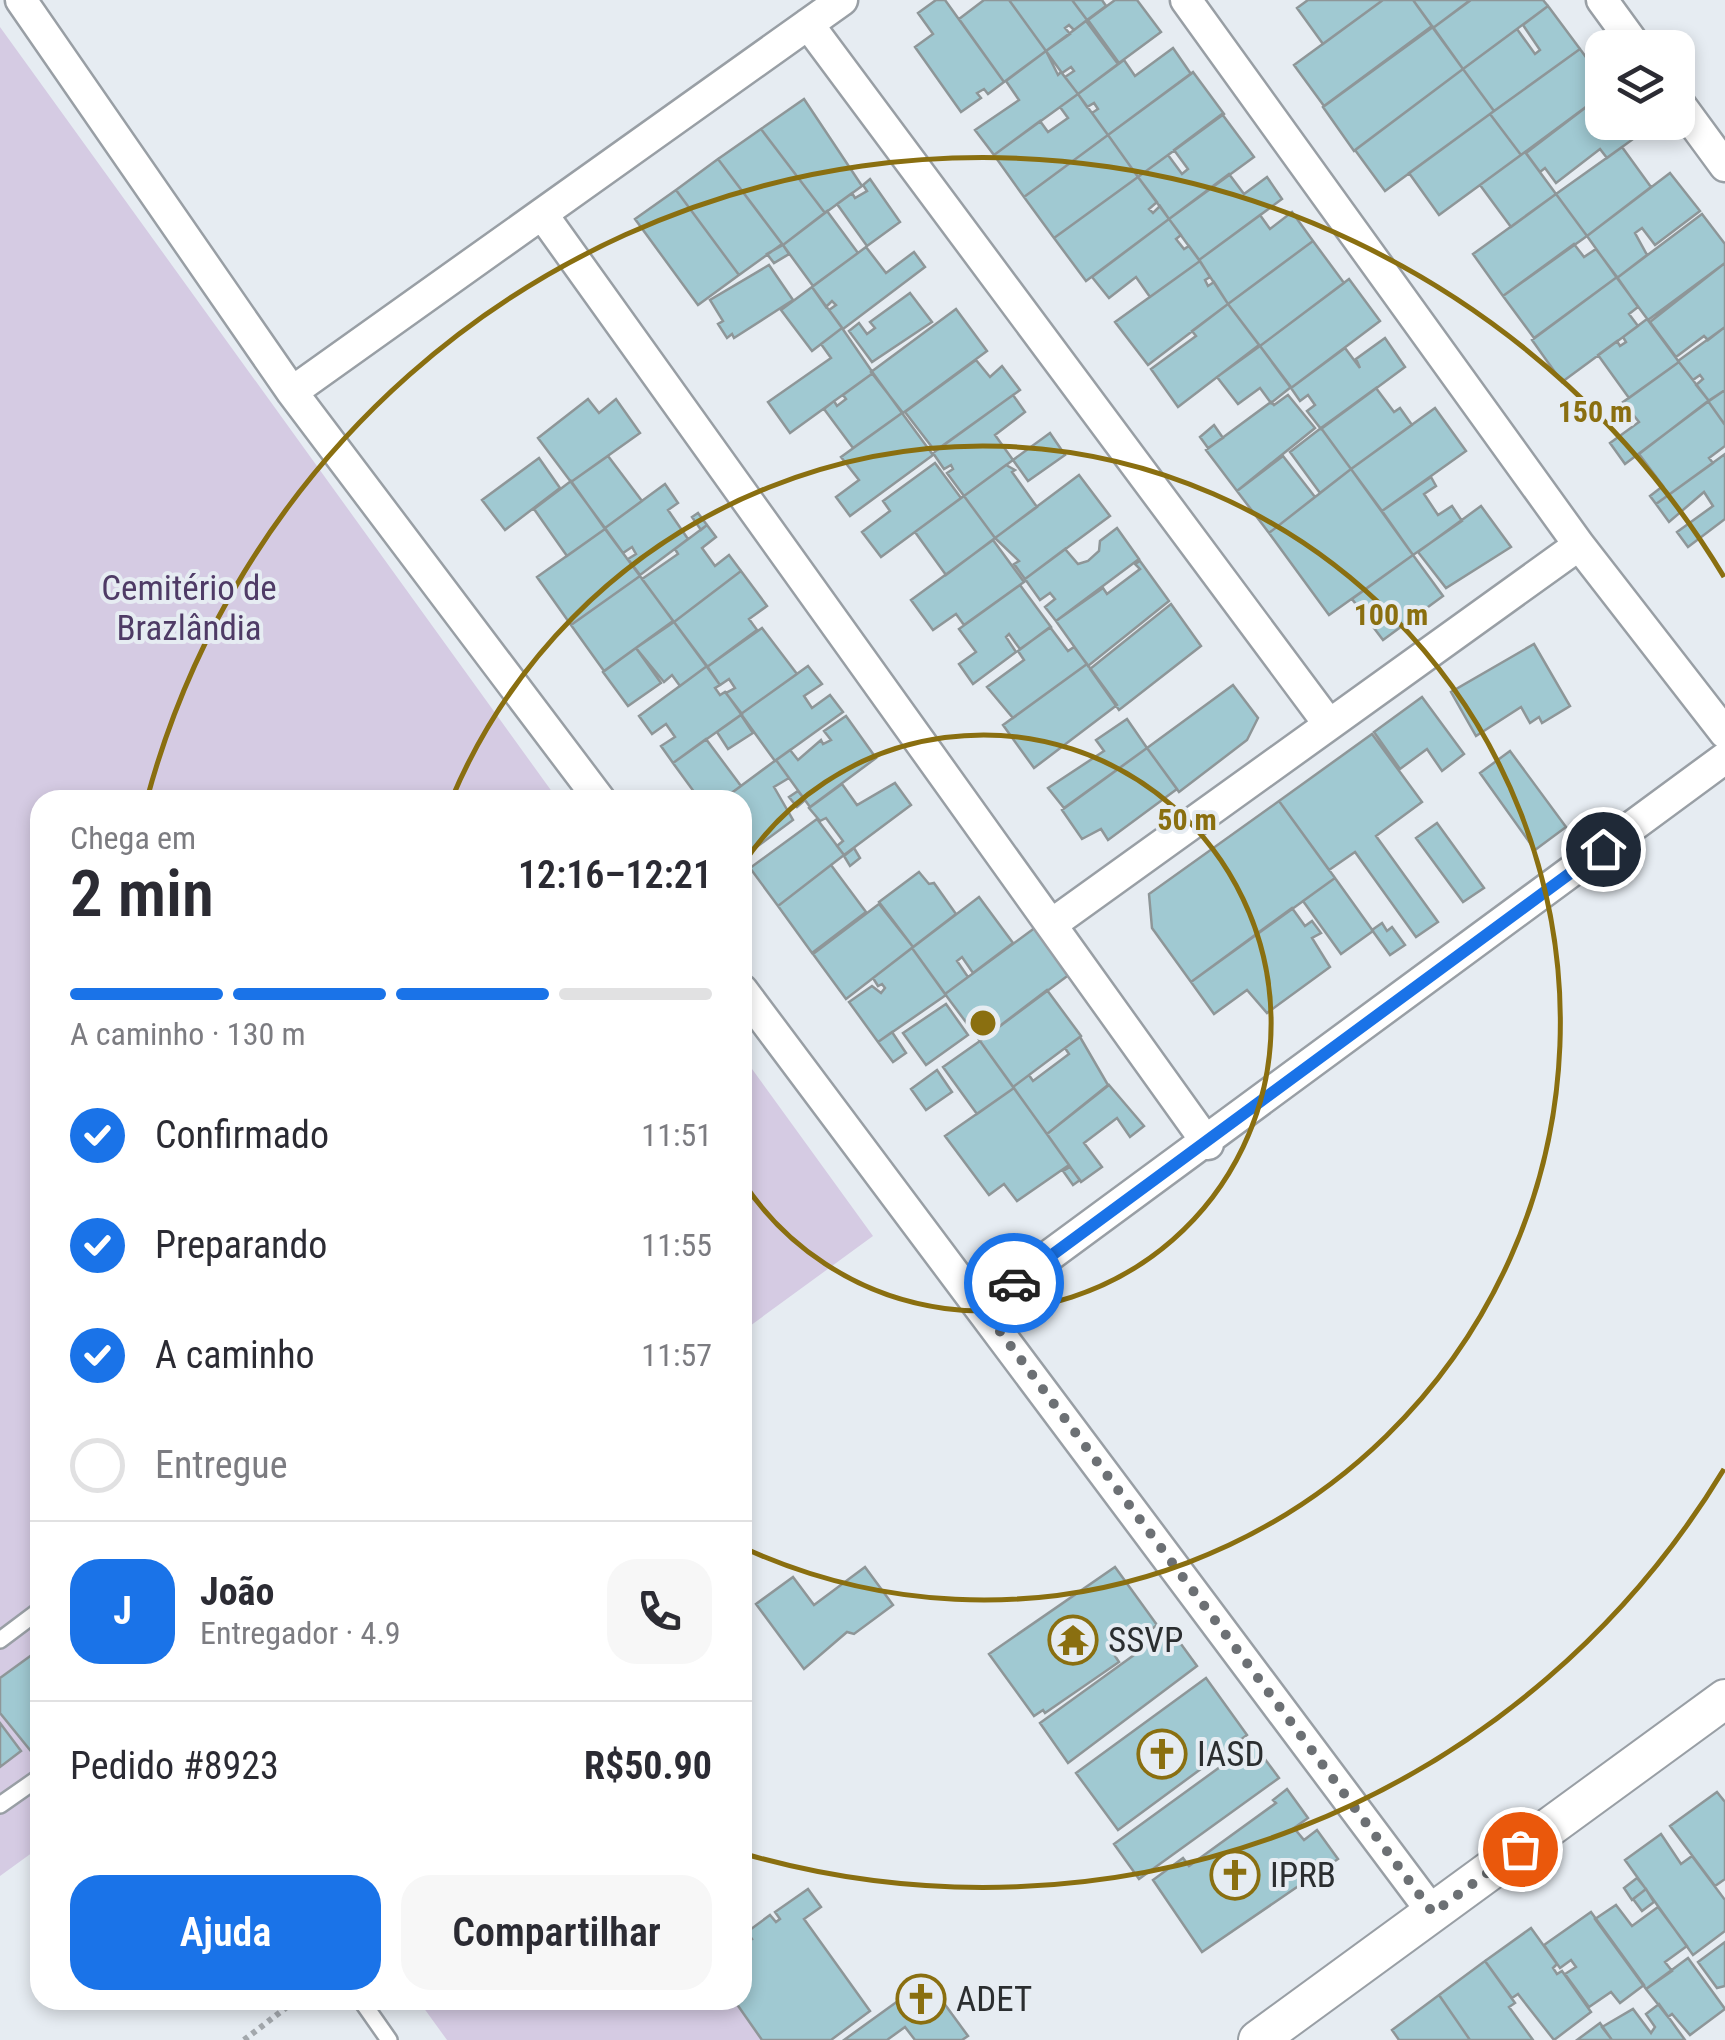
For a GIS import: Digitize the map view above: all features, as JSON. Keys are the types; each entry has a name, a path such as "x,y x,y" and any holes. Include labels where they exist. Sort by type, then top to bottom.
{"street":[{"path":"21,0 292,392 592,790"},
{"path":"292,392 842,0"},
{"path":"1186,0 1579,546 1725,733"},
{"path":"1602,0 1624,30"},
{"path":"808,24 1328,723"},
{"path":"1695,125 1725,166"},
{"path":"542,214 1208,1144"},
{"path":"1052,924 1579,546"},
{"path":"981,1306 1208,1144 1725,758"},
{"path":"752,1003 1433,1913"},
{"path":"1258,2040 1725,1699"}],"lane":[{"path":"0,1640 30,1618"},
{"path":"0,1805 30,1784"},
{"path":"367,2010 389,2040"}],"path":[{"path":"244,2040 283,2010"}],"green space":[{"name":"Cemitério de Brazlândia","path":"0,27 551,790 30,790 30,1854 0,1876"},
{"path":"752,1069 873,1236 752,1324"},
{"path":"425,2010 748,2010 771,2040 447,2040"}],"building":[{"path":"936,0 945,0 1004,82 988,94 984,89 977,93 981,98 961,112 915,47 933,34 918,13"},
{"path":"984,0 1009,0 1046,51 1004,82 959,19"},
{"path":"1009,0 1072,0 1087,20 1074,30 1069,25 1065,28 1070,34 1046,51"},
{"path":"1072,0 1102,0 1106,6 1087,20"},
{"path":"1115,0 1137,0 1161,32 1119,63 1088,20"},
{"path":"1308,0 1383,0 1323,44 1297,8"},
{"path":"1383,0 1413,0 1432,26 1324,106 1294,65"},
{"path":"1413,0 1468,0 1469,1 1433,28"},
{"path":"1471,0 1543,0 1548,6 1463,69 1433,28"},
{"path":"1548,6 1580,49 1494,111 1463,69 1517,29 1535,54 1540,50 1523,25"},
{"path":"1086,21 1118,64 1078,94 1065,77 1074,71 1071,67 1062,73 1046,51"},
{"path":"1433,27 1463,69 1354,151 1323,107"},
{"path":"1173,48 1191,74 1108,135 1092,113 1098,109 1094,103 1087,107 1078,94 1124,60 1135,76"},
{"path":"1580,49 1585,56 1585,108 1521,155 1490,114"},
{"path":"1046,51 1058,75 1061,72 1078,94 994,155 975,130 1019,100 1006,81"},
{"path":"1463,69 1494,111 1385,191 1355,150"},
{"path":"1193,72 1224,114 1138,177 1108,135"},
{"path":"1078,94 1108,135 1024,197 994,155 1040,121 1048,132 1068,118 1060,107"},
{"path":"804,99 862,186 825,213 761,129"},
{"path":"1585,108 1585,140 1632,140 1607,158 1600,149 1556,183 1545,168 1540,172 1526,153"},
{"path":"1222,114 1254,157 1169,219 1138,177 1168,155 1182,174 1188,169 1174,150"},
{"path":"1490,114 1521,155 1439,215 1409,173"},
{"path":"761,129 825,213 783,245 718,159"},
{"path":"1108,135 1138,177 1054,238 1024,197"},
{"path":"1622,147 1651,187 1587,236 1556,194"},
{"path":"1525,152 1556,194 1511,227 1480,185"},
{"path":"718,159 782,244 739,275 676,190"},
{"path":"1670,173 1700,211 1655,245 1642,228 1635,233 1647,255 1617,278 1587,236"},
{"path":"1229,174 1244,194 1267,177 1282,199 1199,260 1169,219"},
{"path":"1138,177 1157,202 1149,209 1153,213 1160,206 1169,219 1086,281 1054,238"},
{"path":"870,179 900,222 867,246 837,204 852,193 855,198 867,191 863,185"},
{"path":"676,190 739,275 698,305 635,219"},
{"path":"1556,194 1587,236 1503,296 1473,254"},
{"path":"827,211 858,253 813,286 783,245"},
{"path":"1292,212 1313,241 1228,304 1199,260 1260,215 1270,229"},
{"path":"1702,214 1725,244 1725,263 1648,320 1617,278"},
{"path":"1169,219 1181,235 1176,239 1184,249 1189,246 1200,261 1150,297 1136,277 1109,298 1092,277"},
{"path":"1313,241 1344,283 1260,346 1228,304"},
{"path":"1574,244 1584,257 1596,249 1617,277 1534,338 1503,296"},
{"path":"783,245 789,254 774,263 767,254"},
{"path":"866,247 886,273 914,252 925,267 843,329 829,310 836,305 832,301 826,307 812,287"},
{"path":"1200,261 1210,277 1205,280 1208,286 1214,282 1228,304 1148,365 1115,322"},
{"path":"1725,263 1725,327 1708,340 1704,336 1676,357 1650,322"},
{"path":"769,265 793,300 734,338 732,334 727,338 718,324 723,321 710,300"},
{"path":"1617,277 1638,307 1629,314 1638,326 1562,382 1532,340"},
{"path":"1349,279 1380,321 1291,388 1260,346"},
{"path":"812,287 842,328 812,351 781,310"},
{"path":"910,293 932,322 872,362 849,331 859,323 867,334 875,328 870,322"},
{"path":"1228,304 1259,345 1178,407 1151,369 1196,336 1192,331"},
{"path":"956,309 987,351 903,413 871,372"},
{"path":"1647,319 1679,362 1629,398 1598,355 1617,341 1620,346 1626,342 1623,337"},
{"path":"1725,327 1725,390 1709,401 1696,385 1703,379 1700,375 1693,380 1678,361"},
{"path":"842,328 873,373 790,433 768,402 831,358 821,344"},
{"path":"1385,338 1405,367 1321,429 1307,411 1315,405 1308,395 1300,401 1291,388 1345,348 1360,368 1356,359"},
{"path":"1260,346 1291,387 1271,403 1260,388 1238,404 1217,377"},
{"path":"976,360 990,377 1002,366 1020,390 935,451 905,412"},
{"path":"1679,362 1709,401 1625,464 1610,443 1639,422 1623,402"},
{"path":"873,373 902,413 853,448 824,409 834,401 837,406 846,399 843,395"},
{"path":"1376,388 1394,412 1400,408 1412,425 1351,469 1321,428"},
{"path":"1725,390 1725,425 1708,401"},
{"path":"1013,395 1025,412 995,435 1013,460 964,496 947,473 953,469 951,465 944,469 933,453"},
{"path":"1288,395 1315,428 1237,491 1206,450 1271,402 1274,405"},
{"path":"588,399 599,413 616,399 640,433 571,482 538,438"},
{"path":"1708,401 1725,425 1725,446 1709,458 1713,463 1656,504 1650,496 1663,486 1639,454"},
{"path":"1435,408 1466,451 1382,511 1351,469"},
{"path":"902,413 933,455 850,516 836,497 859,480 841,457"},
{"path":"1214,425 1223,438 1208,448 1200,437"},
{"path":"1321,428 1351,469 1320,493 1290,452"},
{"path":"1050,433 1065,455 1028,481 1013,460"},
{"path":"1725,454 1725,519 1688,547 1677,532 1713,506 1704,492 1669,522 1656,504"},
{"path":"608,456 642,501 605,528 571,482"},
{"path":"1283,456 1315,497 1269,533 1237,491"},
{"path":"539,458 560,488 505,530 482,500"},
{"path":"935,463 961,498 881,557 862,532 890,511 883,501"},
{"path":"1006,465 1015,470 1012,472 1037,507 995,538 964,496"},
{"path":"1351,469 1413,555 1329,615 1269,533"},
{"path":"1079,475 1110,516 1025,579 1014,564 1019,561 995,538"},
{"path":"1431,477 1436,486 1424,494 1438,515 1452,506 1462,521 1413,555 1382,511"},
{"path":"571,481 605,529 567,556 534,509"},
{"path":"665,484 678,503 668,510 688,539 640,575 628,559 636,554 632,547 623,553 605,528"},
{"path":"964,496 995,538 946,575 915,532"},
{"path":"1481,506 1511,547 1446,588 1418,552"},
{"path":"698,513 707,525 701,530 692,517"},
{"path":"707,525 716,537 702,548 715,566 729,555 741,571 674,622 642,579 678,554 675,549"},
{"path":"1117,528 1139,559 1056,621 1045,607 1055,599 1050,593 1040,600 1025,579 1065,549 1078,564 1088,561 1099,551 1100,541"},
{"path":"605,529 640,576 571,625 537,577"},
{"path":"993,540 1024,582 964,625 956,614 933,630 911,600"},
{"path":"1413,555 1443,596 1383,640 1352,599"},
{"path":"1140,561 1169,601 1088,666 1056,621 1103,588 1107,594 1140,569 1135,564"},
{"path":"741,571 767,606 749,619 757,630 707,667 674,622"},
{"path":"640,576 673,621 604,671 571,625"},
{"path":"1020,585 1051,627 1020,649 1009,634 1006,637 1016,652 973,684 959,664 976,652 959,629"},
{"path":"1171,604 1201,646 1119,710 1090,669"},
{"path":"674,622 707,666 680,686 672,675 664,682 636,648"},
{"path":"1050,627 1068,651 1074,647 1087,664 1013,718 987,687 1024,660 1018,651"},
{"path":"762,628 797,674 741,714 726,693 735,688 729,679 720,685 707,667"},
{"path":"1534,644 1570,706 1542,723 1539,717 1530,723 1521,707 1476,736 1451,692"},
{"path":"636,648 661,683 628,706 603,672"},
{"path":"1087,664 1117,705 1034,768 1003,725"},
{"path":"707,666 720,685 715,688 720,695 725,692 742,714 673,763 661,746 675,737 666,724 652,734 639,716"},
{"path":"808,666 822,684 804,696 812,708 830,695 843,712 775,761 741,714"},
{"path":"1233,685 1258,718 1247,740 1179,792 1147,748"},
{"path":"1422,697 1464,754 1442,771 1427,749 1400,769 1374,732"},
{"path":"741,715 753,733 728,749 717,732"},
{"path":"846,716 876,758 810,807 776,760 790,750 798,760 821,740 823,744 831,740 824,731"},
{"path":"1127,719 1147,748 1064,808 1048,788 1104,751 1096,740"},
{"path":"1372,734 1422,802 1376,836 1438,922 1416,937 1355,852 1329,870 1279,801"},
{"path":"706,739 741,786 736,790 693,790 673,763"},
{"path":"1147,748 1177,789 1108,840 1101,829 1082,839 1062,810"},
{"path":"1510,751 1566,827 1535,850 1480,773"},
{"path":"776,760 789,778 774,787 793,820 752,850 752,790 736,790"},
{"path":"895,783 911,805 844,855 837,846 843,841 826,818 820,821 809,808 842,784 857,805"},
{"path":"798,791 805,800 797,807 789,797"},
{"path":"1279,801 1335,878 1191,982 1152,928 1149,894"},
{"path":"817,819 844,855 778,906 752,867"},
{"path":"1437,823 1484,888 1463,902 1416,838"},
{"path":"854,848 860,858 850,866 844,856"},
{"path":"831,865 866,912 812,953 778,906"},
{"path":"919,872 929,884 934,883 956,914 913,947 879,902"},
{"path":"1335,878 1373,931 1341,954 1303,901"},
{"path":"979,897 1013,943 973,973 962,957 957,961 968,977 945,994 912,948"},
{"path":"879,904 913,947 846,999 813,954"},
{"path":"1292,908 1305,926 1312,921 1321,933 1312,938 1330,967 1267,1013 1247,990 1214,1014 1191,982"},
{"path":"1382,923 1387,931 1392,927 1405,945 1390,955 1372,930"},
{"path":"1036,927 1070,974 980,1041 945,994"},
{"path":"912,948 946,995 878,1042 849,1002 872,986 881,993 885,988 873,978"},
{"path":"1047,990 1081,1036 1013,1087 980,1041"},
{"path":"946,1004 968,1035 926,1065 903,1033"},
{"path":"892,1032 906,1053 893,1062 878,1042"},
{"path":"1080,1037 1108,1085 1047,1134 1013,1087 1029,1075 1033,1081 1069,1054 1065,1048"},
{"path":"980,1041 1014,1088 977,1114 943,1067"},
{"path":"937,1070 952,1092 926,1110 911,1089"},
{"path":"1109,1085 1144,1126 1130,1137 1117,1118 1084,1143 1102,1167 1081,1182 1047,1134"},
{"path":"1014,1088 1069,1165 1017,1201 1004,1184 989,1195 945,1136"},
{"path":"1070,1167 1080,1180 1073,1185 1063,1171"},
{"path":"865,1567 893,1605 854,1634 847,1632 804,1669 756,1604 793,1577 814,1605"},
{"name":"SSVP","path":"1115,1567 1157,1625 1115,1656 1119,1662 1045,1713 1043,1710 1034,1716 989,1654"},
{"path":"1170,1629 1197,1666 1068,1763 1040,1723"},
{"path":"30,1656 30,1750 0,1713 0,1678"},
{"name":"IASD","path":"1206,1678 1247,1735 1118,1830 1076,1773"},
{"path":"0,1723 21,1751 0,1767"},
{"path":"1253,1743 1279,1778 1139,1879 1114,1844"},
{"name":"IPRB","path":"1287,1789 1308,1818 1294,1828 1304,1840 1317,1830 1338,1859 1202,1952 1153,1880 1183,1858 1189,1866 1276,1803 1273,1800"},
{"path":"1717,1792 1725,1802 1725,1879 1715,1886 1670,1826"},
{"path":"1661,1834 1681,1864 1692,1856 1725,1900 1725,1931 1693,1955 1625,1860"},
{"path":"1637,1878 1646,1889 1632,1900 1624,1888"},
{"path":"808,1889 821,1907 804,1919 870,2011 831,2040 762,2040 741,2010 752,2010 752,1928 770,1915 776,1922 780,1919 775,1912"},
{"path":"1646,1889 1654,1902 1642,1911 1633,1899"},
{"path":"1616,1905 1632,1926 1658,1907 1687,1946 1665,1962 1672,1971 1646,1989 1595,1919"},
{"path":"1591,1912 1644,1985 1620,2003 1611,1992 1589,2007 1565,1974 1576,1967 1571,1960 1560,1968 1544,1945"},
{"path":"1531,1928 1557,1964 1553,1968 1557,1974 1562,1971 1591,2012 1554,2040 1518,1994 1512,1998 1485,1961"},
{"path":"1725,1942 1725,1986 1717,1988 1698,1962"},
{"path":"1688,1958 1725,2009 1690,2035 1672,2014 1668,2017 1646,1989"},
{"path":"1485,1961 1515,2003 1509,2007 1533,2040 1470,2040 1439,1995"},
{"name":"ADET","path":"927,1980 968,2036 962,2040 915,2040 905,2027 887,2040 844,2040"},
{"path":"1439,1995 1470,2040 1399,2040 1392,2030"},
{"path":"1659,2004 1685,2040 1612,2040 1602,2027 1633,2009 1651,2033 1655,2027 1646,2014"},
{"path":"1600,2023 1612,2040 1577,2040"}],"way so far":[{"path":"1014,1283 981,1306 1433,1913 1520,1849"}],"place":[{"name":"SSVP","path":"1073,1640"},
{"name":"IASD","path":"1162,1754"},
{"name":"IPRB","path":"1235,1875"},
{"name":"ADET","path":"921,1999"}],"route":[{"path":"1014,1283 1208,1144 1603,849"}]}
